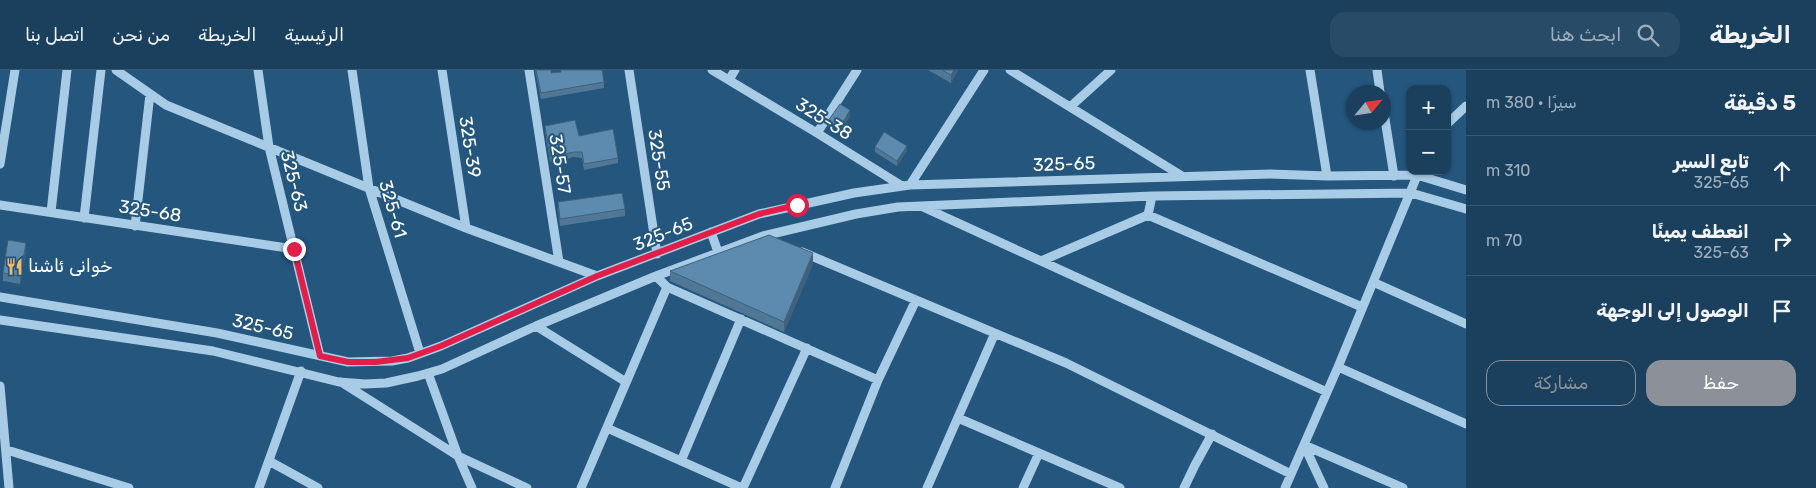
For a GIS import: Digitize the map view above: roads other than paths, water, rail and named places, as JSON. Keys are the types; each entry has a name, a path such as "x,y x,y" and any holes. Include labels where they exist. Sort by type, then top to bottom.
{"street":[{"path":"0,164 15,70"},
{"path":"51,212 67,70"},
{"path":"84,218 101,70"},
{"path":"116,70 166,104 466,228 597,276"},
{"name":"325-63","path":"258,70 269,148 320,356"},
{"name":"325-61","path":"352,70 369,188 420,353"},
{"name":"325-39","path":"442,70 466,228"},
{"name":"325-57","path":"530,70 559,262"},
{"name":"325-55","path":"629,70 657,254"},
{"name":"325-38","path":"712,70 906,186"},
{"path":"729,80 735,70"},
{"path":"817,133 857,70"},
{"path":"906,186 984,70"},
{"path":"1010,70 1182,176"},
{"path":"1070,107 1111,70"},
{"path":"1310,70 1327,176"},
{"path":"1377,70 1379,85"},
{"path":"135,226 150,94"},
{"path":"1451,120 1466,106"},
{"path":"1387,130 1394,176"},
{"name":"325-65","path":"0,297 217,333 348,362 376,362 408,358 441,346 597,276 759,214 854,193 906,186 1182,176 1406,174"},
{"path":"1285,488 1338,368 1417,175"},
{"name":"325-65","path":"1424,175 1466,190"},
{"name":"325-65","path":"0,320 214,351 340,382 386,383 428,373 536,326 718,252 764,236 875,210 898,207 1152,196 1411,193 1466,209"},
{"path":"1148,215 1152,196"},
{"name":"325-68","path":"0,205 294,249"},
{"path":"922,206 1327,392"},
{"path":"1041,261 1148,215 1362,307"},
{"path":"711,232 718,252"},
{"path":"764,236 1066,363 1291,474"},
{"path":"656,276 667,287 878,380"},
{"path":"1373,282 1466,324"},
{"path":"581,488 667,287"},
{"path":"834,488 878,380 916,300"},
{"path":"682,461 741,319"},
{"path":"536,326 626,382"},
{"path":"214,351 217,333"},
{"path":"927,488 996,334"},
{"path":"607,428 682,461 727,485 742,488 807,348"},
{"path":"1338,368 1466,424"},
{"path":"259,488 300,372"},
{"path":"428,373 458,456 472,488"},
{"path":"340,382 458,456 527,488"},
{"path":"0,386 9,488"},
{"path":"958,418 1120,488"},
{"path":"1184,488 1212,434"},
{"path":"1304,445 1324,488"},
{"path":"1304,445 1403,488"},
{"path":"6,450 129,488"},
{"path":"1023,488 1038,453"},
{"path":"269,461 318,488"}],"place":[{"name":"خوانى ئاشنا","path":"14,266"}]}
